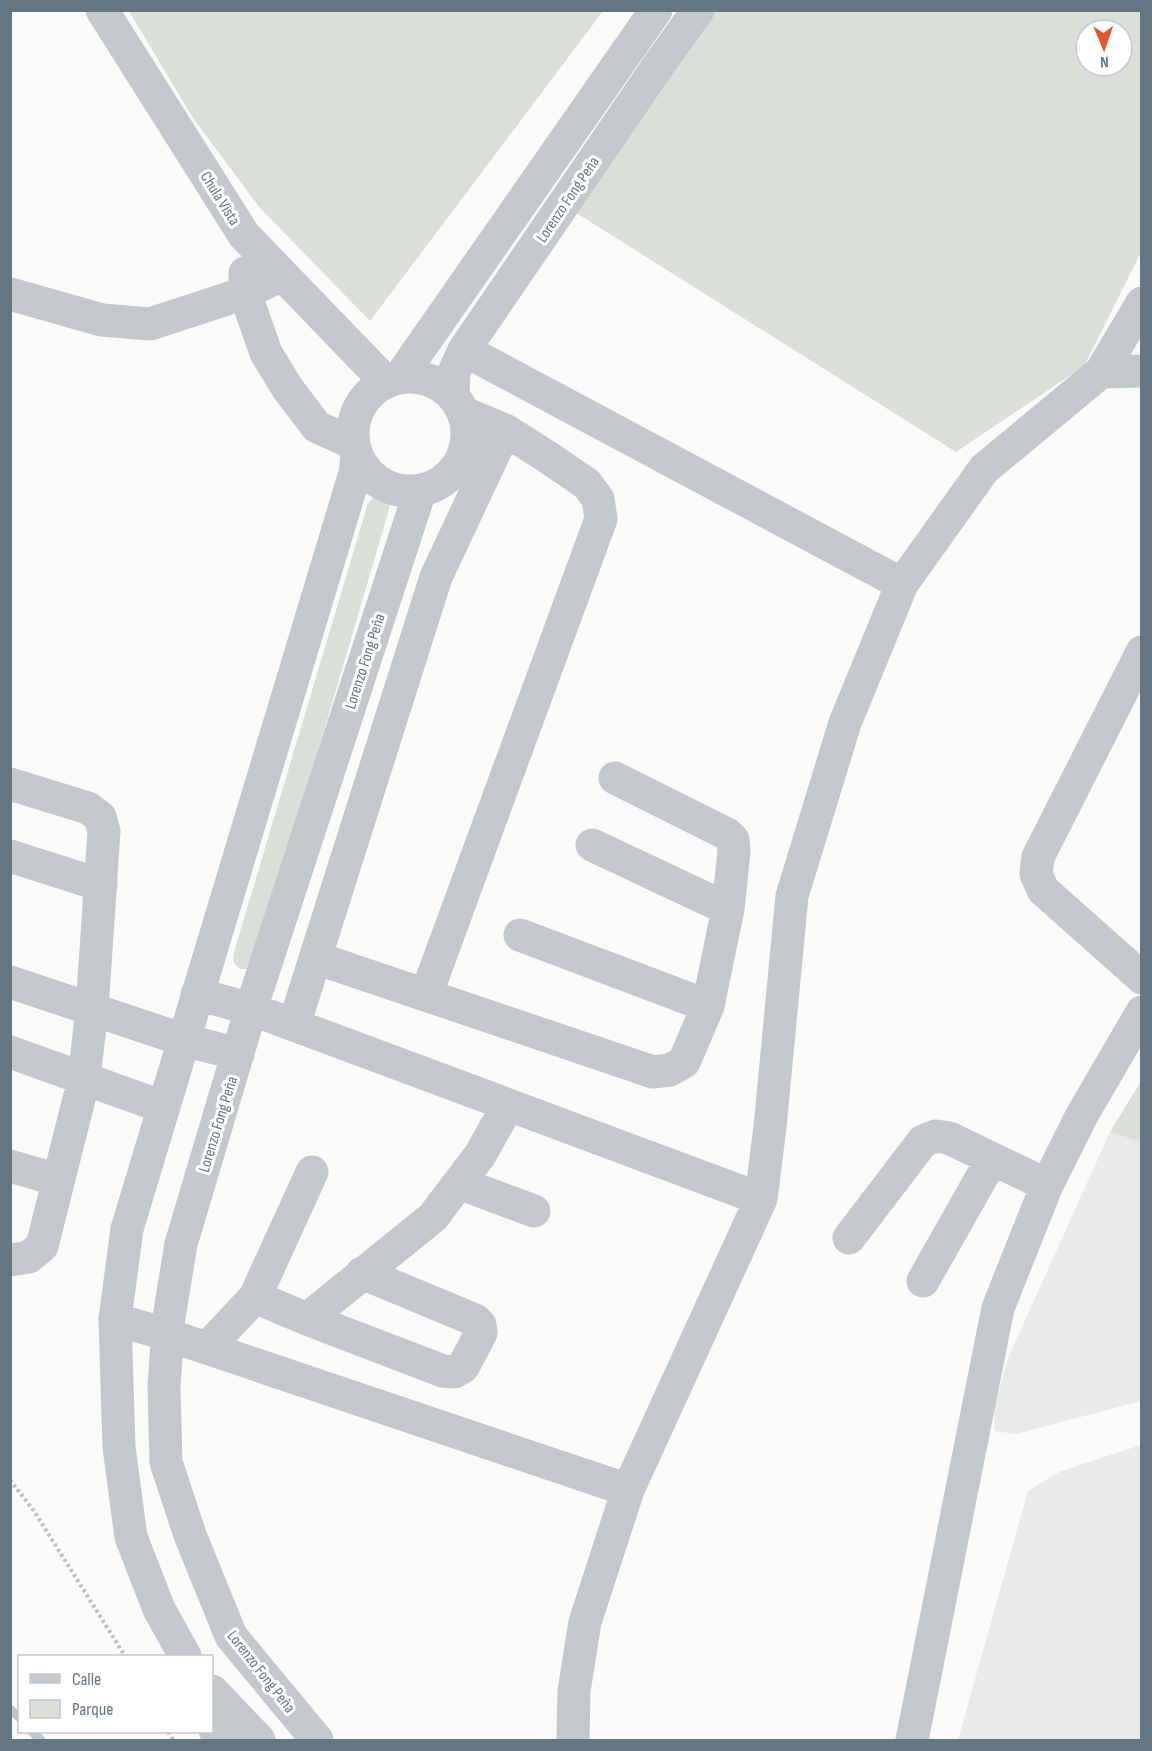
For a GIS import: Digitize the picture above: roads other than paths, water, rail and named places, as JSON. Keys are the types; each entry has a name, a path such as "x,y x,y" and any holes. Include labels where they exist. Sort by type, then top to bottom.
{"street":[{"name":"Chula Vista","path":"102,10 244,235 245,293 267,353 288,389 317,427 355,450"},
{"name":"Lorenzo Fong Peña","path":"393,380 656,10"},
{"name":"Lorenzo Fong Peña","path":"458,404 454,372 464,350 651,75 698,10"},
{"path":"244,235 282,275 393,380"},
{"path":"10,294 102,320 150,324 245,293 282,275"},
{"path":"10,276 47,304"},
{"path":"573,1740 574,1691 585,1622 628,1490 761,1199 792,896 845,723 902,584 984,469 1101,372 1142,303"},
{"path":"464,350 902,584"},
{"path":"1101,372 1142,371"},
{"path":"184,1655 159,1609 131,1537 119,1447 115,1319 127,1229 355,473 352,428 356,414 373,389 393,380 420,377 438,384 458,404 505,430 586,484 598,499 601,519 426,995"},
{"path":"355,450 368,473 382,485 400,490 420,491 439,484 454,471 464,453 467,433 458,404"},
{"path":"294,1025 436,577 505,430"},
{"name":"Lorenzo Fong Peña","path":"317,1740 231,1636 190,1535 166,1462 164,1386 168,1335 181,1244 251,1010 420,491"},
{"path":"1142,652 1038,857 1036,874 1043,890 1142,978"},
{"path":"316,958 653,1072 670,1070 684,1062 708,1005 728,909 733,840 727,834 615,778"},
{"path":"10,784 88,808 100,817 104,831 92,1009 84,1079 42,1246 29,1257 10,1260"},
{"path":"592,845 728,909"},
{"path":"10,856 101,885"},
{"path":"520,935 708,1005"},
{"path":"10,982 184,1040 238,1054"},
{"path":"197,994 294,1025 761,1199"},
{"path":"912,1740 998,1308 1047,1185 1082,1115 1142,1012"},
{"path":"10,1052 163,1107"},
{"path":"307,1319 433,1217 480,1155 508,1105"},
{"path":"849,1238 923,1141 936,1136 949,1138 1047,1185"},
{"path":"923,1281 992,1159"},
{"path":"10,1166 58,1180"},
{"path":"207,1348 255,1297 312,1172"},
{"path":"459,1183 534,1211"},
{"path":"255,1297 444,1371 454,1372 463,1367 481,1333 480,1325 475,1320 362,1274"},
{"path":"115,1319 628,1490"},
{"path":"213,1692 259,1740"},
{"path":"213,1725 219,1740"}],"waterway":[{"path":"10,1709 18,1716"},
{"path":"33,1733 41,1740"}]}
